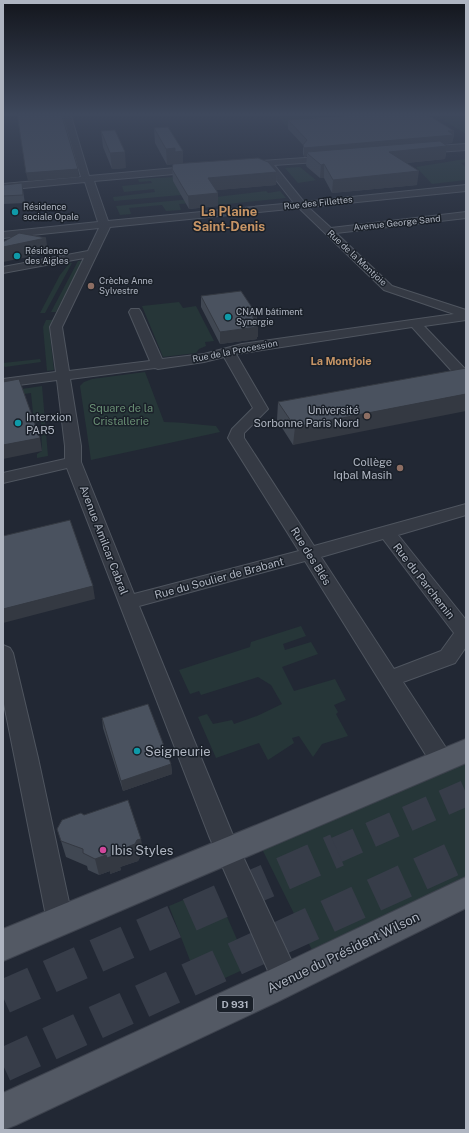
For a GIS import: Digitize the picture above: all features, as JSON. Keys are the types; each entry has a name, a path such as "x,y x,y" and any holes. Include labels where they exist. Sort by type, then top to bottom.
{"main road":[{"path":"3,945 454,756"},
{"name":"Avenue du Président Wilson","path":"3,1112 286,979 466,892"}],"street":[{"path":"82,166 85,177 91,183 105,225"},
{"name":"Rue de la Montjoie","path":"269,166 301,204 388,288 466,315"},
{"path":"3,187 204,169"},
{"name":"Rue des Fillettes","path":"3,235 466,188"},
{"name":"Avenue George Sand","path":"328,231 466,215"},
{"name":"Avenue Amilcar Cabral","path":"105,225 93,253 56,326 73,446 73,462 228,851 286,979"},
{"path":"3,270 93,253"},
{"path":"135,312 158,365"},
{"name":"Rue de la Procession","path":"3,383 158,365 204,358 257,346 416,324 466,315"},
{"path":"416,324 465,376"},
{"name":"Rue des Blés","path":"229,353 268,408 237,432 236,438 389,679 454,756"},
{"path":"448,379 465,376"},
{"path":"3,478 73,462"},
{"name":"Rue du Soulier de Brabant","path":"128,602 309,554 466,509"},
{"name":"Rue du Parchemin","path":"387,532 465,633 448,657 389,679"},
{"path":"3,653 27,758 60,921"}],"green space":[{"path":"465,166 466,167 466,180 432,184 416,167"},
{"path":"300,167 317,180 298,183 285,168"},
{"path":"174,177 192,194 114,201 113,197 155,192 154,189 124,192 122,186 152,183 151,181 139,182 138,179"},
{"path":"266,191 268,193 280,191 286,198 218,205 199,199"},
{"path":"192,199 194,203 179,204 181,210 166,211 162,205 129,208 131,214 120,215 116,206"},
{"path":"78,261 83,261 56,312 51,312"},
{"path":"64,262 72,263 45,313 40,313 60,275 68,265 57,264"},
{"path":"179,302 183,308 196,306 214,341 205,342 206,346 199,349 196,353 163,357 142,306"},
{"path":"46,320 53,320 49,327 54,370 47,371 43,327"},
{"path":"40,359 41,362 5,367 3,365 3,363"},
{"name":"Square de la Cristallerie","path":"145,372 164,422 216,426 220,432 91,460 80,386 84,382 92,379"},
{"path":"42,386 48,456 37,458 37,454 42,451 41,422 34,423 31,393 24,394 22,389"},
{"path":"301,626 306,636 283,644 285,650 311,642 318,654 282,667 294,691 335,679 346,700 334,705 338,712 336,714 348,736 322,744 313,757 299,736 292,738 294,743 268,760 259,743 216,758 198,717 207,714 213,724 232,720 234,724 257,716 282,704 271,685 258,677 201,695 199,691 190,694 179,670 250,647 251,642"},
{"path":"466,763 466,884 314,954 262,849"},
{"path":"214,887 249,967 201,989 169,906"}],"building":[{"path":"25,166 77,166 78,169 26,173"},
{"path":"173,166 271,166 277,172 208,178 218,193 188,196 172,169"},
{"path":"325,166 411,166 419,171 333,180"},
{"path":"22,183 23,195 3,196 3,185"},
{"path":"19,233 46,238 3,247 3,242"},
{"name":"CNAM bâtiment Synergie","path":"241,291 257,315 252,316 258,325 256,325 257,327 220,332 201,296"},
{"path":"466,368 466,394 295,427 278,402"},
{"name":"Interxion PAR5","path":"19,379 40,438 3,445 3,382"},
{"path":"70,520 93,586 3,609 3,536"},
{"name":"Seigneurie","path":"148,704 171,764 121,781 102,718"},
{"path":"128,800 141,839 137,840 135,844 117,851 118,854 107,858 106,855 95,859 83,853 83,849 61,841 57,829 62,820 81,813 84,815"}],"tunnel":[{"path":"334,851 466,793"},
{"path":"3,997 337,850"},
{"path":"3,1065 466,853"}],"place":[{"name":"Résidence sociale Opale","path":"15,212"},
{"name":"Résidence des Aigles","path":"17,256"},
{"name":"Crèche Anne Sylvestre","path":"91,286"},
{"name":"CNAM bâtiment Synergie","path":"228,317"},
{"name":"Université Sorbonne Paris Nord","path":"367,416"},
{"name":"Interxion PAR5","path":"18,423"},
{"name":"Collège Iqbal Masih","path":"400,468"},
{"name":"Seigneurie","path":"137,751"},
{"name":"Ibis Styles","path":"103,850"}],"district":[{"name":"La Plaine Saint-Denis","path":"229,218"},
{"name":"La Montjoie","path":"341,361"}]}
